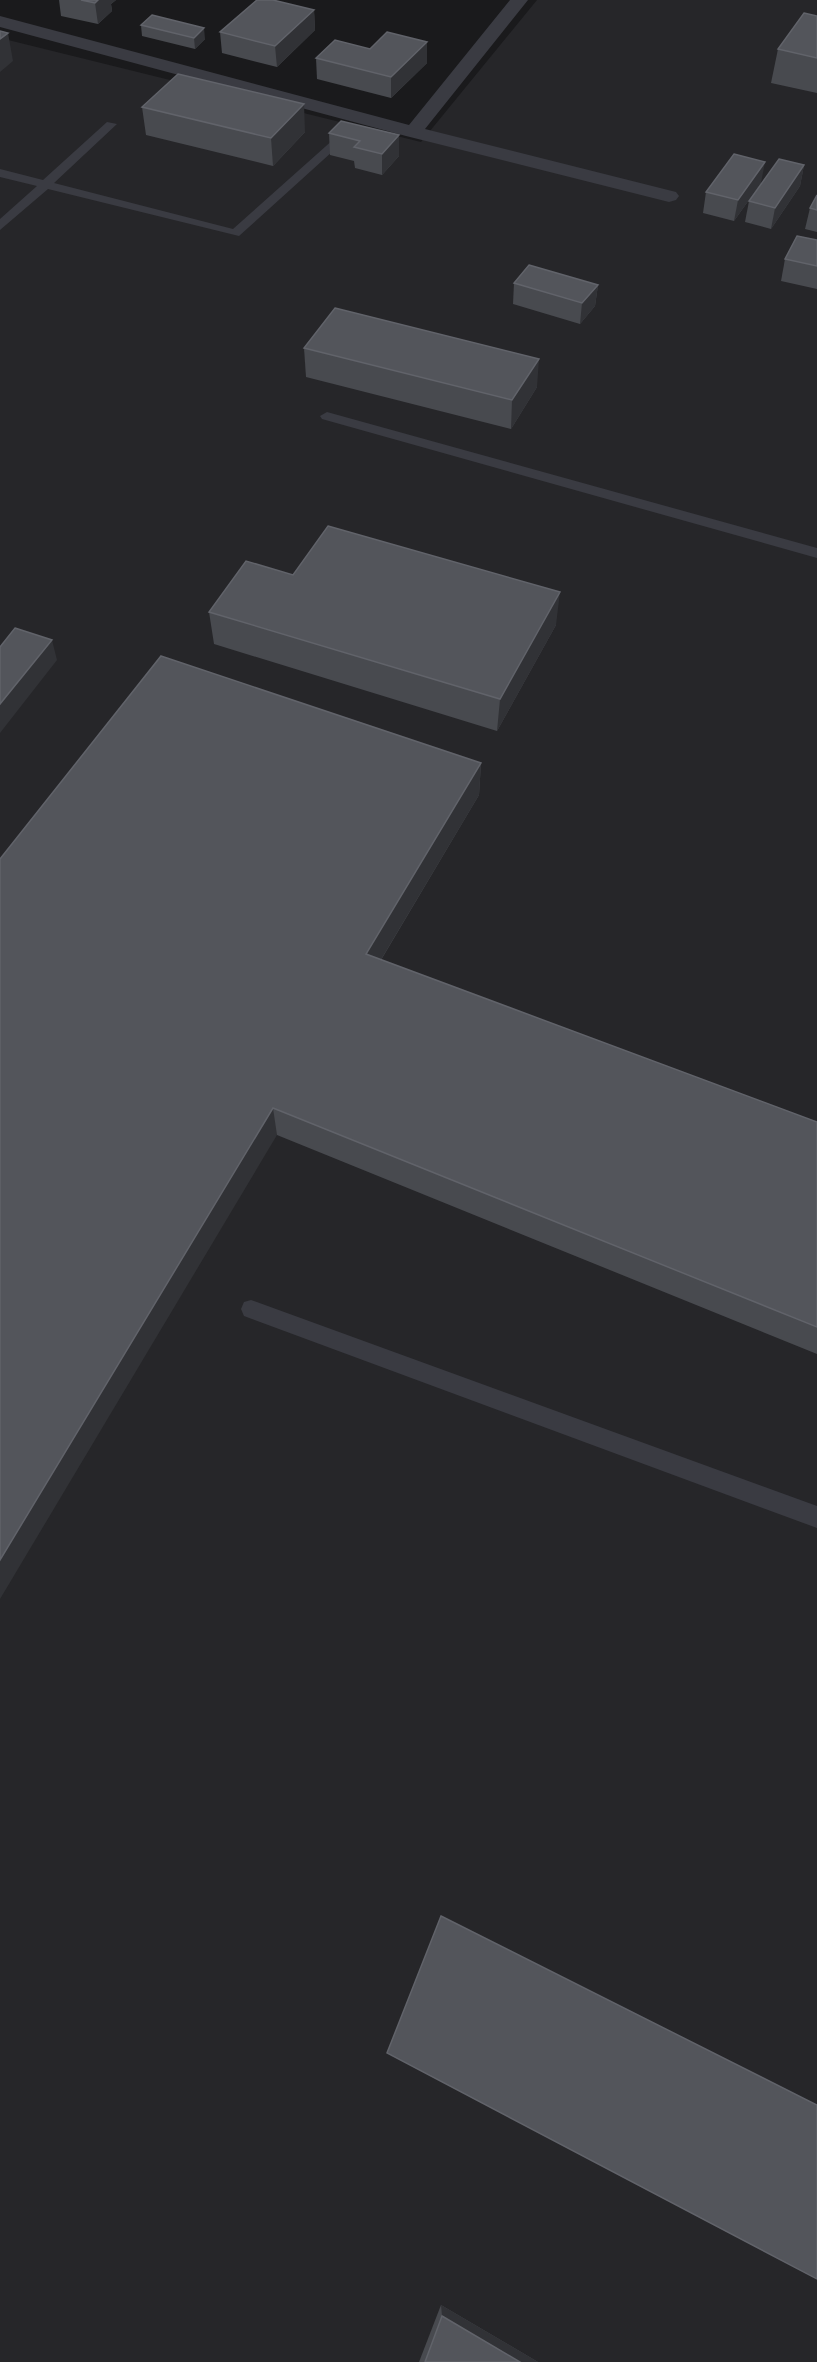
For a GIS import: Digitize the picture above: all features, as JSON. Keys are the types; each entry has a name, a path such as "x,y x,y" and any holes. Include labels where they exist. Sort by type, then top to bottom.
{"street":[{"path":"413,132 519,0"},
{"path":"0,21 413,132 669,196"}],"lane":[{"path":"0,172 235,233 363,118"},
{"path":"3,221 47,184 111,124"},
{"path":"327,416 817,553"},
{"path":"251,1309 817,1517"}],"shaded area":[{"path":"537,0 817,0 817,2362 0,2362 0,38 421,142"}],"building":[{"path":"81,0 98,0 95,3"},
{"path":"257,0 273,0 314,10 275,46 220,32"},
{"path":"804,13 817,16 817,58 778,49"},
{"path":"152,15 204,28 194,38 141,25"},
{"path":"0,31 8,33 0,39"},
{"path":"387,32 427,42 391,77 316,58 335,40 370,49"},
{"path":"178,74 304,104 271,138 142,107"},
{"path":"341,121 399,135 382,154 354,147 360,141 329,133"},
{"path":"734,154 765,162 738,200 706,192"},
{"path":"779,159 804,165 775,208 749,201"},
{"path":"817,195 817,210 810,208"},
{"path":"797,236 817,240 817,266 785,259"},
{"path":"529,265 598,285 582,303 514,283"},
{"path":"335,308 539,359 512,400 304,348"},
{"path":"328,526 560,592 500,699 209,612 246,561 293,575"},
{"path":"15,628 52,640 0,704 0,647"},
{"path":"161,656 481,763 366,954 817,1122 817,1327 273,1108 0,1560 0,859"},
{"path":"441,1916 817,2105 817,2279 387,2053"},
{"path":"442,2316 520,2362 425,2362"}]}
